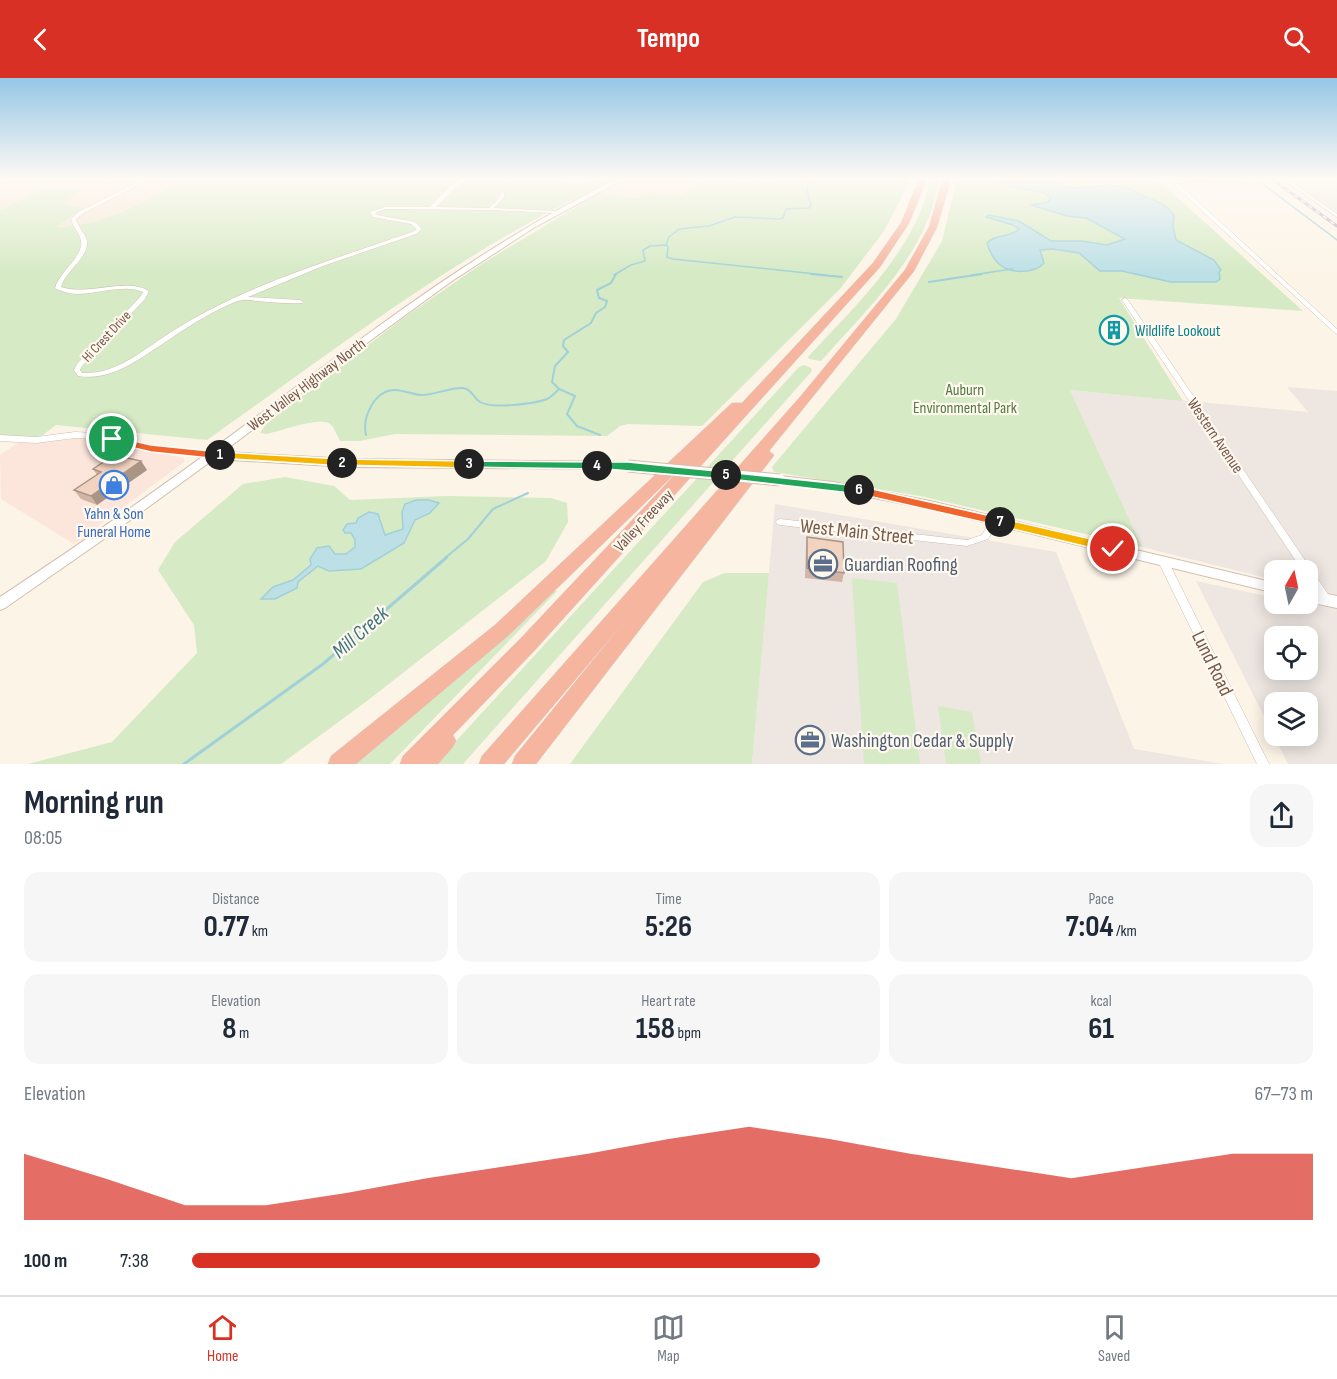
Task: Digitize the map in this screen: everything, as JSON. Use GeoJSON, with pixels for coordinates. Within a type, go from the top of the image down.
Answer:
{"type":"FeatureCollection","features":[{"type":"Feature","properties":{"kind":"highway","name":"Valley Freeway"},"geometry":{"type":"LineString","coordinates":[[411,764],[528,644],[877,265],[905,223],[910,211]]}},
{"type":"Feature","properties":{"kind":"highway"},"geometry":{"type":"LineString","coordinates":[[490,764],[798,408],[909,271],[933,227],[938,211]]}},
{"type":"Feature","properties":{"kind":"highway"},"geometry":{"type":"LineString","coordinates":[[339,764],[502,630],[743,400],[793,358]]}},
{"type":"Feature","properties":{"kind":"highway"},"geometry":{"type":"LineString","coordinates":[[523,764],[674,570],[755,471],[788,427],[798,408]]}},
{"type":"Feature","properties":{"kind":"highway"},"geometry":{"type":"LineString","coordinates":[[424,764],[528,644]]}},
{"type":"Feature","properties":{"kind":"main road","name":"West Valley Highway North"},"geometry":{"type":"LineString","coordinates":[[0,604],[86,548],[411,305],[556,212]]}},
{"type":"Feature","properties":{"kind":"main road"},"geometry":{"type":"LineString","coordinates":[[209,455],[349,463],[628,466],[780,480],[874,493],[1264,585]]}},
{"type":"Feature","properties":{"kind":"street","name":"Hi Crest Drive"},"geometry":{"type":"LineString","coordinates":[[84,211],[73,219],[84,240],[83,248],[59,280],[58,288],[71,292],[85,292],[138,287],[146,291],[79,365],[77,372],[82,375],[94,375],[120,366],[198,318],[238,298],[420,229],[413,223],[381,217],[372,212],[375,211]]}},
{"type":"Feature","properties":{"kind":"street"},"geometry":{"type":"LineString","coordinates":[[540,211],[556,212]]}},
{"type":"Feature","properties":{"kind":"street"},"geometry":{"type":"LineString","coordinates":[[1206,211],[1337,332]]}},
{"type":"Feature","properties":{"kind":"street"},"geometry":{"type":"LineString","coordinates":[[238,298],[300,302]]}},
{"type":"Feature","properties":{"kind":"street","name":"Western Avenue"},"geometry":{"type":"LineString","coordinates":[[1125,300],[1300,560]]}},
{"type":"Feature","properties":{"kind":"street"},"geometry":{"type":"LineString","coordinates":[[0,438],[36,440],[94,435],[151,448],[209,455]]}},
{"type":"Feature","properties":{"kind":"street","name":"West Main Street"},"geometry":{"type":"LineString","coordinates":[[780,522],[967,543],[985,537],[994,520]]}},
{"type":"Feature","properties":{"kind":"street","name":"Lund Road"},"geometry":{"type":"LineString","coordinates":[[1163,561],[1263,764]]}},
{"type":"Feature","properties":{"kind":"street","name":"Western Avenue"},"geometry":{"type":"LineString","coordinates":[[1318,584],[1332,601]]}},
{"type":"Feature","properties":{"kind":"shaded area"},"geometry":{"type":"Polygon","coordinates":[[[78,211],[122,211],[88,225],[54,227],[78,211]]]}},
{"type":"Feature","properties":{"kind":"shaded area"},"geometry":{"type":"Polygon","coordinates":[[[1287,387],[1337,391],[1337,595],[1318,590],[1318,560],[1264,560],[1264,577],[1142,547],[1070,390],[1308,412],[1287,387]]]}},
{"type":"Feature","properties":{"kind":"shaded area"},"geometry":{"type":"Polygon","coordinates":[[[82,438],[184,458],[184,462],[74,544],[1,499],[0,455],[18,443],[82,438]]]}},
{"type":"Feature","properties":{"kind":"shaded area"},"geometry":{"type":"Polygon","coordinates":[[[775,504],[1056,552],[1134,749],[1223,764],[752,764],[775,504]]]}},
{"type":"Feature","properties":{"kind":"shaded area"},"geometry":{"type":"Polygon","coordinates":[[[1196,581],[1264,596],[1264,614],[1318,614],[1318,606],[1337,609],[1337,764],[1288,764],[1279,746],[1318,746],[1318,692],[1264,692],[1264,716],[1196,581]]]}},
{"type":"Feature","properties":{"kind":"green space"},"geometry":{"type":"Polygon","coordinates":[[[0,211],[79,211],[55,227],[90,223],[123,211],[550,211],[456,266],[406,299],[207,440],[56,425],[36,440],[0,438],[0,211]]]}},
{"type":"Feature","properties":{"kind":"green space"},"geometry":{"type":"Polygon","coordinates":[[[570,211],[894,211],[884,231],[840,289],[702,426],[628,424],[620,426],[607,436],[395,434],[360,441],[340,441],[330,424],[318,422],[267,434],[260,433],[267,423],[402,319],[483,263],[570,211]]]}},
{"type":"Feature","properties":{"kind":"green space"},"geometry":{"type":"Polygon","coordinates":[[[920,211],[931,211],[910,255],[876,300],[821,361],[809,359],[808,357],[882,276],[912,230],[920,211]]]}},
{"type":"Feature","properties":{"kind":"green space","name":"Auburn Environmental Park"},"geometry":{"type":"Polygon","coordinates":[[[949,211],[1192,211],[1303,311],[1119,298],[1183,401],[1070,390],[1142,547],[920,496],[774,472],[772,467],[896,319],[942,241],[949,211]]]}},
{"type":"Feature","properties":{"kind":"green space"},"geometry":{"type":"Polygon","coordinates":[[[804,365],[812,371],[463,764],[435,764],[799,367],[804,365]]]}},
{"type":"Feature","properties":{"kind":"green space"},"geometry":{"type":"Polygon","coordinates":[[[285,477],[334,486],[350,500],[447,496],[551,498],[567,503],[568,522],[546,561],[367,701],[281,764],[28,764],[112,742],[197,653],[194,625],[158,570],[175,542],[243,484],[285,477]]]}},
{"type":"Feature","properties":{"kind":"green space"},"geometry":{"type":"Polygon","coordinates":[[[725,573],[769,573],[752,764],[570,764],[703,582],[725,573]]]}},
{"type":"Feature","properties":{"kind":"green space"},"geometry":{"type":"Polygon","coordinates":[[[852,578],[897,583],[920,764],[864,764],[852,578]]]}},
{"type":"Feature","properties":{"kind":"green space"},"geometry":{"type":"Polygon","coordinates":[[[554,590],[557,591],[390,764],[351,764],[406,719],[554,590]]]}},
{"type":"Feature","properties":{"kind":"green space"},"geometry":{"type":"Polygon","coordinates":[[[938,706],[972,712],[981,764],[946,764],[938,706]]]}},
{"type":"Feature","properties":{"kind":"water"},"geometry":{"type":"Polygon","coordinates":[[[1051,211],[1171,211],[1174,216],[1173,226],[1176,240],[1214,260],[1221,270],[1220,279],[1216,282],[1171,282],[1122,271],[1100,271],[1079,253],[1053,249],[1040,250],[1044,263],[1040,267],[1028,271],[1015,271],[999,264],[990,252],[987,243],[990,240],[1011,234],[1019,229],[986,217],[989,215],[1019,221],[1051,241],[1082,241],[1107,245],[1125,239],[1086,218],[1051,211]]]}},
{"type":"Feature","properties":{"kind":"water"},"geometry":{"type":"Polygon","coordinates":[[[416,500],[439,503],[430,513],[415,520],[404,543],[361,569],[329,571],[318,566],[298,582],[297,588],[275,599],[261,599],[273,587],[293,580],[311,565],[310,559],[317,548],[329,546],[335,554],[346,554],[355,547],[355,540],[351,533],[345,533],[343,530],[347,524],[356,523],[358,518],[369,512],[378,514],[385,535],[403,529],[402,512],[405,504],[416,500]]]}},
{"type":"Feature","properties":{"kind":"building"},"geometry":{"type":"Polygon","coordinates":[[[114,455],[141,461],[91,496],[74,490],[101,472],[93,469],[114,455]]]}},
{"type":"Feature","properties":{"kind":"building","name":"Guardian Roofing"},"geometry":{"type":"Polygon","coordinates":[[[807,537],[843,542],[844,573],[807,568],[807,537]]]}},
{"type":"Feature","properties":{"kind":"waterway","name":"Mill Creek"},"geometry":{"type":"LineString","coordinates":[[666,245],[669,237],[679,229],[709,226],[735,217],[779,219],[783,218],[785,211]]}},
{"type":"Feature","properties":{"kind":"waterway"},"geometry":{"type":"LineString","coordinates":[[1299,211],[1337,240]]}},
{"type":"Feature","properties":{"kind":"waterway","name":"Mill Creek"},"geometry":{"type":"LineString","coordinates":[[614,275],[631,265],[645,261],[643,250],[650,246],[666,245]]}},
{"type":"Feature","properties":{"kind":"waterway"},"geometry":{"type":"LineString","coordinates":[[666,245],[668,247],[667,257],[673,259],[825,275]]}},
{"type":"Feature","properties":{"kind":"waterway"},"geometry":{"type":"LineString","coordinates":[[972,275],[1012,269]]}},
{"type":"Feature","properties":{"kind":"waterway","name":"Mill Creek"},"geometry":{"type":"LineString","coordinates":[[559,389],[552,382],[555,366],[568,352],[563,346],[564,340],[591,323],[596,313],[605,307],[607,301],[599,298],[597,290],[611,283],[616,274]]}},
{"type":"Feature","properties":{"kind":"waterway"},"geometry":{"type":"LineString","coordinates":[[811,274],[842,277]]}},
{"type":"Feature","properties":{"kind":"waterway"},"geometry":{"type":"LineString","coordinates":[[929,282],[982,274]]}},
{"type":"Feature","properties":{"kind":"waterway"},"geometry":{"type":"LineString","coordinates":[[366,435],[366,421],[371,406],[388,391],[398,390],[422,395],[463,388],[480,402],[504,405],[543,400],[559,389]]}},
{"type":"Feature","properties":{"kind":"waterway","name":"Mill Creek"},"geometry":{"type":"LineString","coordinates":[[559,389],[575,396],[567,414],[577,426],[600,435]]}},
{"type":"Feature","properties":{"kind":"waterway","name":"Mill Creek"},"geometry":{"type":"LineString","coordinates":[[445,558],[468,539],[493,509],[528,493]]}},
{"type":"Feature","properties":{"kind":"waterway","name":"Mill Creek"},"geometry":{"type":"LineString","coordinates":[[184,764],[323,664],[447,557]]}},
{"type":"Feature","properties":{"kind":"railway"},"geometry":{"type":"LineString","coordinates":[[1316,211],[1337,226]]}},
{"type":"Feature","properties":{"kind":"place","name":"Wildlife Lookout"},"geometry":{"type":"Point","coordinates":[1114,330]}},
{"type":"Feature","properties":{"kind":"place","name":"Yahn & Son Funeral Home"},"geometry":{"type":"Point","coordinates":[114,485]}},
{"type":"Feature","properties":{"kind":"place","name":"Guardian Roofing"},"geometry":{"type":"Point","coordinates":[823,564]}},
{"type":"Feature","properties":{"kind":"place","name":"Washington Cedar & Supply"},"geometry":{"type":"Point","coordinates":[810,740]}},
{"type":"Feature","properties":{"kind":"route"},"geometry":{"type":"LineString","coordinates":[[112,439],[151,448],[209,455],[295,461],[628,466],[780,480],[874,493],[1113,549]]}}]}
